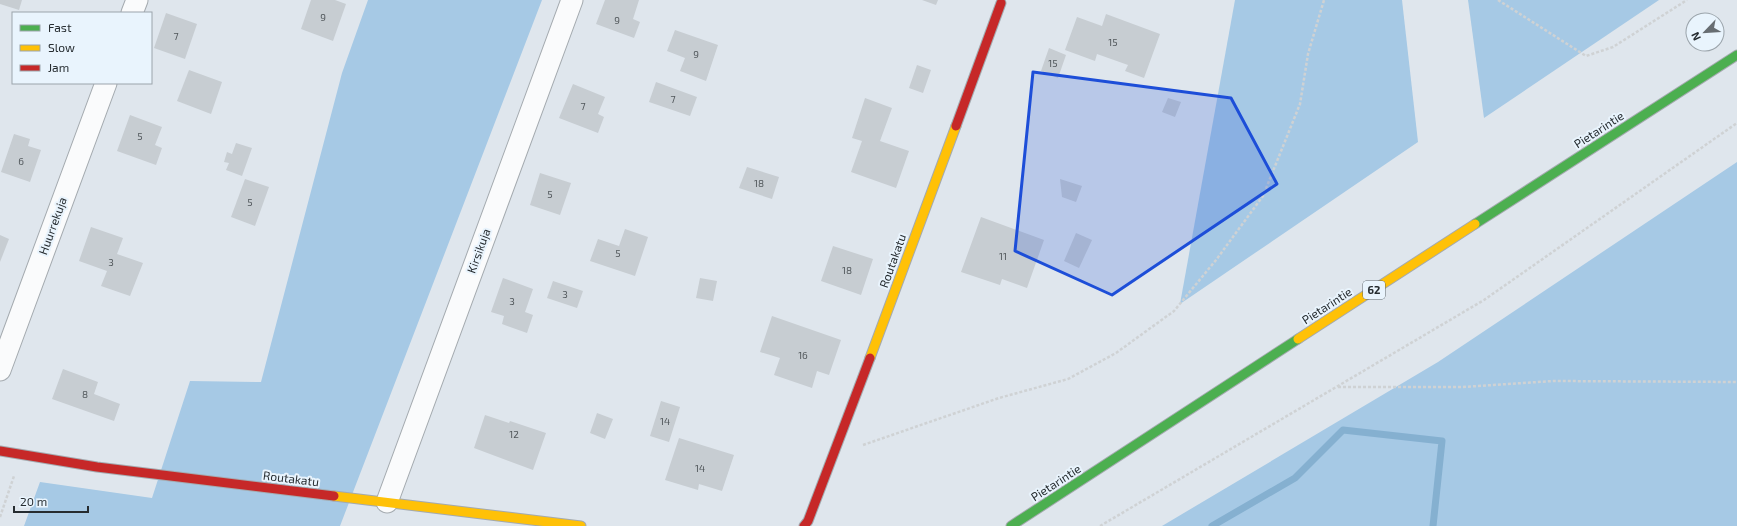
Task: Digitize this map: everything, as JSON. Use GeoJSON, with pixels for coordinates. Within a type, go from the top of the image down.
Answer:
{"type":"FeatureCollection","features":[{"type":"Feature","properties":{"kind":"street"},"geometry":{"type":"LineString","coordinates":[[132,12],[137,0]]}},
{"type":"Feature","properties":{"kind":"street","name":"Kirsikuja"},"geometry":{"type":"LineString","coordinates":[[387,502],[572,0]]}},
{"type":"Feature","properties":{"kind":"street","name":"Routakatu"},"geometry":{"type":"LineString","coordinates":[[804,526],[808,521],[834,455],[1001,3]]}},
{"type":"Feature","properties":{"kind":"street","name":"Pietarintie"},"geometry":{"type":"LineString","coordinates":[[1011,526],[1737,55]]}},
{"type":"Feature","properties":{"kind":"street","name":"Huurrekuja"},"geometry":{"type":"LineString","coordinates":[[0,370],[106,84]]}},
{"type":"Feature","properties":{"kind":"street","name":"Routakatu"},"geometry":{"type":"LineString","coordinates":[[0,451],[97,467],[580,526]]}},
{"type":"Feature","properties":{"kind":"path"},"geometry":{"type":"LineString","coordinates":[[834,455],[999,398],[1068,379],[1116,353],[1174,311],[1216,260],[1262,196],[1300,104],[1308,54],[1324,0]]}},
{"type":"Feature","properties":{"kind":"path"},"geometry":{"type":"LineString","coordinates":[[1498,0],[1586,56],[1613,47],[1687,0]]}},
{"type":"Feature","properties":{"kind":"path"},"geometry":{"type":"LineString","coordinates":[[1100,526],[1484,300],[1737,123]]}},
{"type":"Feature","properties":{"kind":"path"},"geometry":{"type":"LineString","coordinates":[[1336,387],[1463,387],[1553,381],[1737,382]]}},
{"type":"Feature","properties":{"kind":"path"},"geometry":{"type":"LineString","coordinates":[[0,517],[20,455]]}},
{"type":"Feature","properties":{"kind":"highlighted area"},"geometry":{"type":"Polygon","coordinates":[[[1033,72],[1231,98],[1277,184],[1112,295],[1015,251],[1033,72]]]}},
{"type":"Feature","properties":{"kind":"shaded area"},"geometry":{"type":"Polygon","coordinates":[[[368,0],[542,0],[340,526],[24,526],[40,482],[152,498],[190,381],[261,382],[342,73],[368,0]]]}},
{"type":"Feature","properties":{"kind":"shaded area"},"geometry":{"type":"Polygon","coordinates":[[[1235,0],[1402,0],[1418,142],[1180,304],[1235,0]]]}},
{"type":"Feature","properties":{"kind":"shaded area"},"geometry":{"type":"Polygon","coordinates":[[[1468,0],[1659,0],[1484,118],[1468,0]]]}},
{"type":"Feature","properties":{"kind":"shaded area"},"geometry":{"type":"Polygon","coordinates":[[[1737,162],[1737,526],[1162,526],[1438,362],[1737,162]]]}},
{"type":"Feature","properties":{"kind":"building"},"geometry":{"type":"Polygon","coordinates":[[[0,0],[22,0],[19,10],[0,4],[0,0]]]}},
{"type":"Feature","properties":{"kind":"building"},"geometry":{"type":"Polygon","coordinates":[[[311,0],[335,0],[346,4],[333,41],[301,29],[311,0]]]}},
{"type":"Feature","properties":{"kind":"building"},"geometry":{"type":"Polygon","coordinates":[[[605,0],[639,0],[633,19],[640,22],[634,38],[596,24],[605,0]]]}},
{"type":"Feature","properties":{"kind":"building"},"geometry":{"type":"Polygon","coordinates":[[[922,0],[938,0],[936,5],[922,0]]]}},
{"type":"Feature","properties":{"kind":"building"},"geometry":{"type":"Polygon","coordinates":[[[166,13],[197,24],[185,59],[154,48],[166,13]]]}},
{"type":"Feature","properties":{"kind":"building"},"geometry":{"type":"Polygon","coordinates":[[[1106,14],[1160,34],[1144,78],[1125,71],[1128,65],[1097,54],[1095,61],[1065,50],[1077,17],[1102,26],[1106,14]]]}},
{"type":"Feature","properties":{"kind":"building"},"geometry":{"type":"Polygon","coordinates":[[[675,30],[718,45],[706,81],[680,71],[685,58],[667,51],[675,30]]]}},
{"type":"Feature","properties":{"kind":"building"},"geometry":{"type":"Polygon","coordinates":[[[1049,48],[1066,55],[1058,78],[1041,71],[1049,48]]]}},
{"type":"Feature","properties":{"kind":"building"},"geometry":{"type":"Polygon","coordinates":[[[917,65],[931,70],[923,93],[909,88],[917,65]]]}},
{"type":"Feature","properties":{"kind":"building"},"geometry":{"type":"Polygon","coordinates":[[[189,70],[222,82],[211,114],[177,101],[189,70]]]}},
{"type":"Feature","properties":{"kind":"building"},"geometry":{"type":"Polygon","coordinates":[[[656,82],[697,97],[690,116],[649,102],[656,82]]]}},
{"type":"Feature","properties":{"kind":"building"},"geometry":{"type":"Polygon","coordinates":[[[573,84],[605,97],[598,114],[604,117],[598,133],[559,118],[573,84]]]}},
{"type":"Feature","properties":{"kind":"building"},"geometry":{"type":"Polygon","coordinates":[[[865,98],[892,108],[880,141],[909,151],[896,188],[851,172],[862,141],[852,138],[865,98]]]}},
{"type":"Feature","properties":{"kind":"building"},"geometry":{"type":"Polygon","coordinates":[[[1168,98],[1181,102],[1175,117],[1162,112],[1168,98]]]}},
{"type":"Feature","properties":{"kind":"building"},"geometry":{"type":"Polygon","coordinates":[[[130,115],[162,127],[155,145],[162,148],[156,165],[117,151],[130,115]]]}},
{"type":"Feature","properties":{"kind":"building"},"geometry":{"type":"Polygon","coordinates":[[[14,134],[30,139],[28,146],[41,150],[30,182],[1,172],[14,134]]]}},
{"type":"Feature","properties":{"kind":"building"},"geometry":{"type":"Polygon","coordinates":[[[236,143],[252,148],[242,176],[226,170],[229,163],[224,162],[227,152],[232,154],[236,143]]]}},
{"type":"Feature","properties":{"kind":"building"},"geometry":{"type":"Polygon","coordinates":[[[747,167],[779,177],[772,199],[739,188],[747,167]]]}},
{"type":"Feature","properties":{"kind":"building"},"geometry":{"type":"Polygon","coordinates":[[[540,173],[571,183],[560,215],[530,205],[540,173]]]}},
{"type":"Feature","properties":{"kind":"building"},"geometry":{"type":"Polygon","coordinates":[[[245,179],[269,187],[255,226],[231,217],[245,179]]]}},
{"type":"Feature","properties":{"kind":"building"},"geometry":{"type":"Polygon","coordinates":[[[1060,179],[1082,186],[1076,202],[1062,197],[1060,179]]]}},
{"type":"Feature","properties":{"kind":"building"},"geometry":{"type":"Polygon","coordinates":[[[981,217],[1044,240],[1027,288],[1002,279],[1000,285],[961,272],[981,217]]]}},
{"type":"Feature","properties":{"kind":"building"},"geometry":{"type":"Polygon","coordinates":[[[91,227],[123,238],[117,254],[143,263],[130,296],[101,286],[107,271],[79,261],[91,227]]]}},
{"type":"Feature","properties":{"kind":"building"},"geometry":{"type":"Polygon","coordinates":[[[625,229],[648,237],[635,276],[590,261],[598,239],[619,246],[625,229]]]}},
{"type":"Feature","properties":{"kind":"building"},"geometry":{"type":"Polygon","coordinates":[[[1076,233],[1092,240],[1079,268],[1064,261],[1076,233]]]}},
{"type":"Feature","properties":{"kind":"building"},"geometry":{"type":"Polygon","coordinates":[[[0,235],[9,239],[0,262],[0,235]]]}},
{"type":"Feature","properties":{"kind":"building"},"geometry":{"type":"Polygon","coordinates":[[[833,246],[873,259],[861,295],[821,281],[833,246]]]}},
{"type":"Feature","properties":{"kind":"building"},"geometry":{"type":"Polygon","coordinates":[[[503,278],[533,289],[525,312],[533,315],[527,333],[502,324],[504,316],[491,312],[503,278]]]}},
{"type":"Feature","properties":{"kind":"building"},"geometry":{"type":"Polygon","coordinates":[[[700,278],[717,281],[713,301],[696,298],[700,278]]]}},
{"type":"Feature","properties":{"kind":"building"},"geometry":{"type":"Polygon","coordinates":[[[553,281],[583,291],[577,308],[547,298],[553,281]]]}},
{"type":"Feature","properties":{"kind":"building"},"geometry":{"type":"Polygon","coordinates":[[[772,316],[841,340],[829,375],[817,371],[812,388],[774,375],[780,358],[760,352],[772,316]]]}},
{"type":"Feature","properties":{"kind":"building"},"geometry":{"type":"Polygon","coordinates":[[[63,369],[98,382],[94,394],[120,404],[114,421],[52,399],[63,369]]]}},
{"type":"Feature","properties":{"kind":"building"},"geometry":{"type":"Polygon","coordinates":[[[661,401],[680,407],[669,442],[650,436],[661,401]]]}},
{"type":"Feature","properties":{"kind":"building"},"geometry":{"type":"Polygon","coordinates":[[[597,413],[613,419],[605,439],[590,433],[597,413]]]}},
{"type":"Feature","properties":{"kind":"building"},"geometry":{"type":"Polygon","coordinates":[[[485,415],[509,423],[510,421],[546,433],[533,470],[474,448],[485,415]]]}},
{"type":"Feature","properties":{"kind":"building"},"geometry":{"type":"Polygon","coordinates":[[[679,438],[734,455],[722,491],[699,484],[698,490],[665,480],[679,438]]]}},
{"type":"Feature","properties":{"kind":"waterway"},"geometry":{"type":"LineString","coordinates":[[1212,526],[1295,478],[1343,430],[1442,441],[1433,526]]}},
{"type":"Feature","properties":{"kind":"traffic: fast"},"geometry":{"type":"LineString","coordinates":[[1475,224],[1737,55]]}},
{"type":"Feature","properties":{"kind":"traffic: fast"},"geometry":{"type":"LineString","coordinates":[[1011,526],[1298,339]]}},
{"type":"Feature","properties":{"kind":"traffic: slow"},"geometry":{"type":"LineString","coordinates":[[870,358],[956,126]]}},
{"type":"Feature","properties":{"kind":"traffic: slow"},"geometry":{"type":"LineString","coordinates":[[1298,339],[1475,224]]}},
{"type":"Feature","properties":{"kind":"traffic: slow"},"geometry":{"type":"LineString","coordinates":[[334,496],[581,526]]}},
{"type":"Feature","properties":{"kind":"traffic: jam"},"geometry":{"type":"LineString","coordinates":[[956,126],[1001,3]]}},
{"type":"Feature","properties":{"kind":"traffic: jam"},"geometry":{"type":"LineString","coordinates":[[804,526],[808,521],[870,358]]}},
{"type":"Feature","properties":{"kind":"traffic: jam"},"geometry":{"type":"LineString","coordinates":[[0,451],[97,467],[334,496]]}}]}
